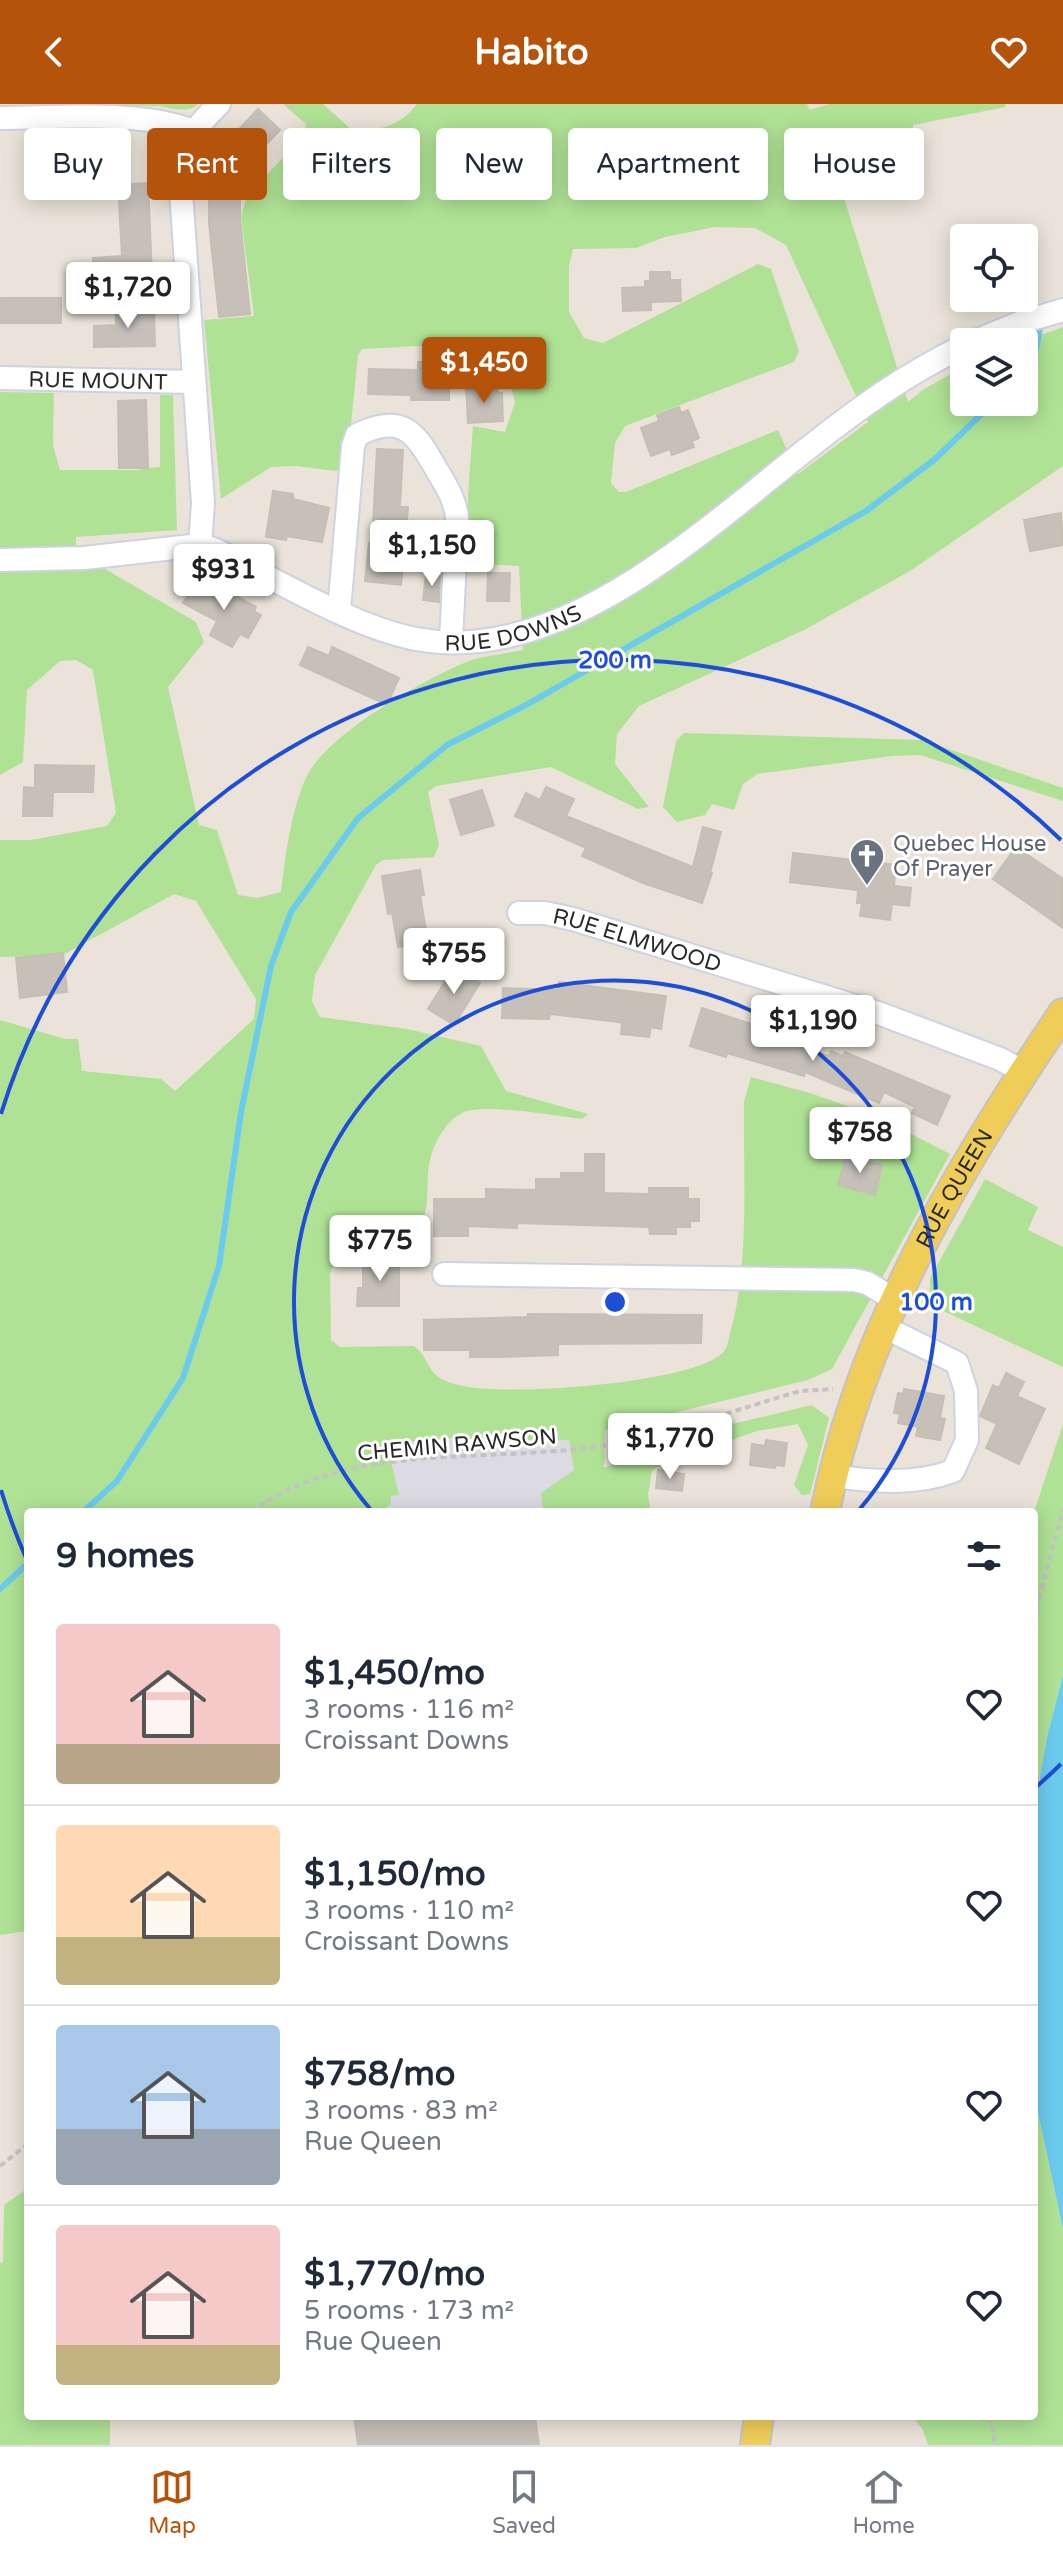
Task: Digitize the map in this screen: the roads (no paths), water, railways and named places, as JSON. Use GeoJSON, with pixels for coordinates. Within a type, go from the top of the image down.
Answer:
{"type":"FeatureCollection","features":[{"type":"Feature","properties":{"kind":"main road","name":"RUE QUEEN"},"geometry":{"type":"LineString","coordinates":[[826,1508],[859,1393],[895,1300],[936,1218],[1063,1013]]}},
{"type":"Feature","properties":{"kind":"main road"},"geometry":{"type":"LineString","coordinates":[[755,2445],[758,2420]]}},
{"type":"Feature","properties":{"kind":"street"},"geometry":{"type":"LineString","coordinates":[[196,128],[219,104]]}},
{"type":"Feature","properties":{"kind":"street"},"geometry":{"type":"LineString","coordinates":[[0,118],[139,118],[186,128]]}},
{"type":"Feature","properties":{"kind":"street"},"geometry":{"type":"LineString","coordinates":[[182,200],[203,503],[200,545]]}},
{"type":"Feature","properties":{"kind":"street"},"geometry":{"type":"LineString","coordinates":[[1007,328],[1063,310]]}},
{"type":"Feature","properties":{"kind":"street","name":"RUE DOWNS"},"geometry":{"type":"LineString","coordinates":[[0,560],[69,559],[200,545],[339,611],[411,638],[451,642],[515,636],[594,603],[644,573],[911,373],[950,353]]}},
{"type":"Feature","properties":{"kind":"street","name":"RUE MOUNT"},"geometry":{"type":"LineString","coordinates":[[0,378],[194,382]]}},
{"type":"Feature","properties":{"kind":"street"},"geometry":{"type":"LineString","coordinates":[[339,611],[353,446],[357,435],[375,426],[394,426],[414,433],[455,500],[457,518],[451,642]]}},
{"type":"Feature","properties":{"kind":"street","name":"RUE ELMWOOD"},"geometry":{"type":"LineString","coordinates":[[519,913],[545,913],[573,919],[881,1014],[1000,1059],[1024,1072]]}},
{"type":"Feature","properties":{"kind":"street"},"geometry":{"type":"LineString","coordinates":[[444,1274],[854,1280],[867,1283],[895,1300]]}},
{"type":"Feature","properties":{"kind":"street"},"geometry":{"type":"LineString","coordinates":[[834,1476],[863,1480],[931,1479],[953,1471],[967,1440],[966,1391],[957,1363],[884,1327]]}},
{"type":"Feature","properties":{"kind":"water"},"geometry":{"type":"Polygon","coordinates":[[[1063,1675],[1063,2229],[1038,2113],[1038,1788],[1063,1675]]]}},
{"type":"Feature","properties":{"kind":"waterway"},"geometry":{"type":"LineString","coordinates":[[1038,339],[1041,322]]}},
{"type":"Feature","properties":{"kind":"waterway"},"geometry":{"type":"LineString","coordinates":[[87,1508],[117,1481],[183,1378],[219,1266],[241,1112],[271,966],[291,912],[358,818],[447,745],[526,705],[866,511],[934,460],[980,416]]}},
{"type":"Feature","properties":{"kind":"waterway"},"geometry":{"type":"LineString","coordinates":[[0,1589],[24,1567]]}},
{"type":"Feature","properties":{"kind":"place","name":"Quebec House Of Prayer"},"geometry":{"type":"Point","coordinates":[867,887]}}]}
